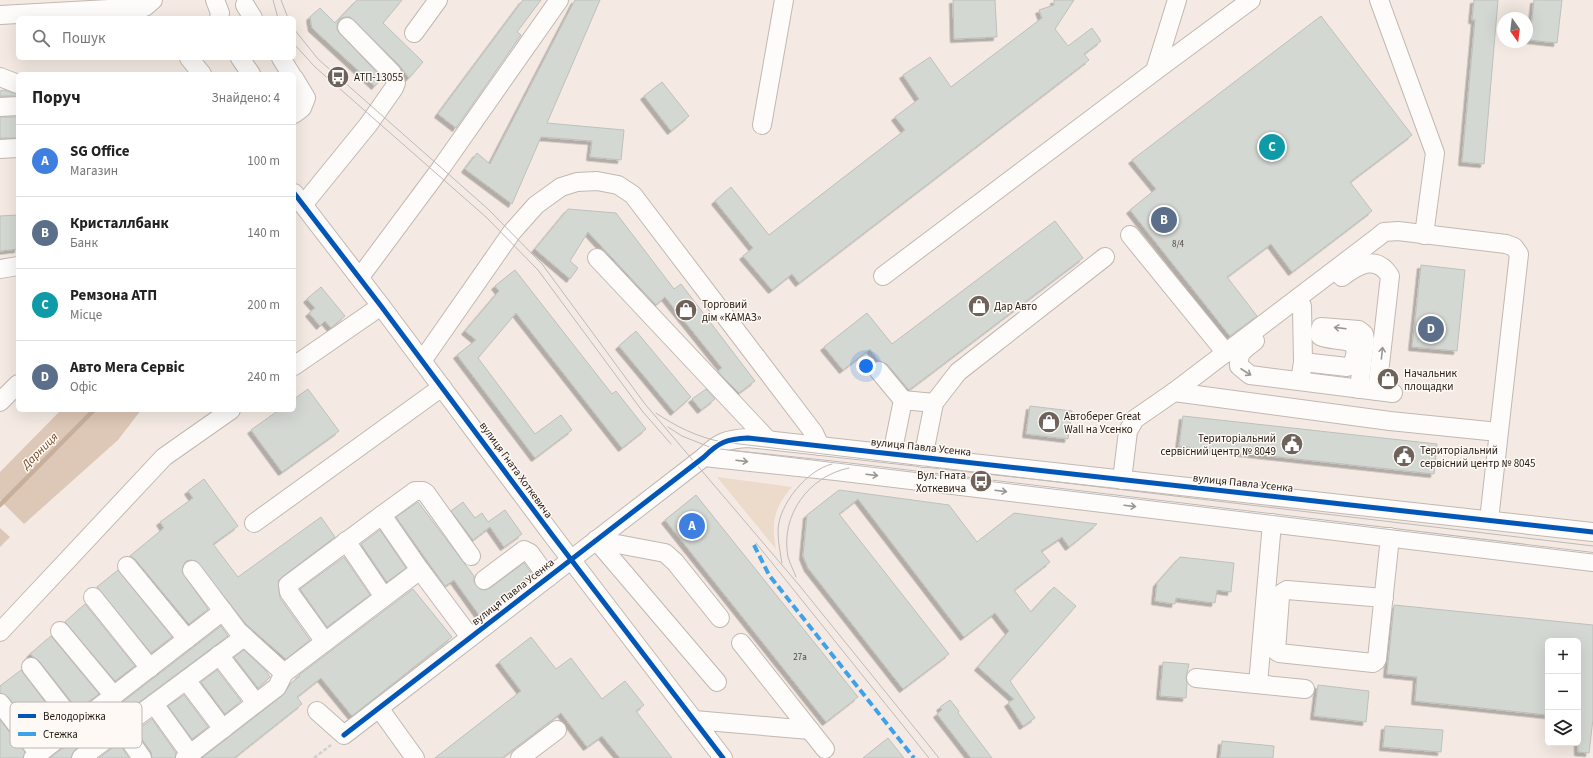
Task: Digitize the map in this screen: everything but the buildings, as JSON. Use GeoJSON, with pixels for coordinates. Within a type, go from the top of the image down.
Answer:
{"type":"FeatureCollection","features":[{"type":"Feature","properties":{"kind":"street"},"geometry":{"type":"LineString","coordinates":[[215,0],[220,13],[219,16]]}},
{"type":"Feature","properties":{"kind":"street"},"geometry":{"type":"LineString","coordinates":[[414,33],[438,0]]}},
{"type":"Feature","properties":{"kind":"street"},"geometry":{"type":"LineString","coordinates":[[360,277],[442,168],[559,0]]}},
{"type":"Feature","properties":{"kind":"street"},"geometry":{"type":"LineString","coordinates":[[762,125],[784,0]]}},
{"type":"Feature","properties":{"kind":"street"},"geometry":{"type":"LineString","coordinates":[[1155,71],[1176,0]]}},
{"type":"Feature","properties":{"kind":"street"},"geometry":{"type":"LineString","coordinates":[[883,276],[1251,0]]}},
{"type":"Feature","properties":{"kind":"street"},"geometry":{"type":"LineString","coordinates":[[1379,0],[1435,153],[1424,235]]}},
{"type":"Feature","properties":{"kind":"street"},"geometry":{"type":"LineString","coordinates":[[0,15],[49,6],[151,8]]}},
{"type":"Feature","properties":{"kind":"street"},"geometry":{"type":"LineString","coordinates":[[299,199],[368,125],[396,83],[392,73],[347,27]]}},
{"type":"Feature","properties":{"kind":"street"},"geometry":{"type":"LineString","coordinates":[[241,60],[250,72]]}},
{"type":"Feature","properties":{"kind":"street"},"geometry":{"type":"LineString","coordinates":[[282,60],[291,72]]}},
{"type":"Feature","properties":{"kind":"street"},"geometry":{"type":"LineString","coordinates":[[0,77],[16,83]]}},
{"type":"Feature","properties":{"kind":"street"},"geometry":{"type":"LineString","coordinates":[[296,81],[306,98],[302,108],[296,112]]}},
{"type":"Feature","properties":{"kind":"street"},"geometry":{"type":"LineString","coordinates":[[0,107],[16,106]]}},
{"type":"Feature","properties":{"kind":"street"},"geometry":{"type":"LineString","coordinates":[[0,149],[16,148]]}},
{"type":"Feature","properties":{"kind":"street"},"geometry":{"type":"LineString","coordinates":[[422,361],[512,232],[536,205],[560,187],[577,182],[597,181],[618,185],[633,195],[814,433],[820,446]]}},
{"type":"Feature","properties":{"kind":"street","name":"вулиця Гната Хоткевича"},"geometry":{"type":"LineString","coordinates":[[299,199],[360,277],[571,560],[723,758]]}},
{"type":"Feature","properties":{"kind":"street"},"geometry":{"type":"LineString","coordinates":[[1122,480],[1128,431],[1135,419],[1226,353],[1384,232],[1391,231],[1506,244],[1514,247],[1519,254],[1489,520]]}},
{"type":"Feature","properties":{"kind":"street"},"geometry":{"type":"LineString","coordinates":[[1130,235],[1226,353]]}},
{"type":"Feature","properties":{"kind":"street"},"geometry":{"type":"LineString","coordinates":[[923,458],[934,403],[958,372],[1105,257]]}},
{"type":"Feature","properties":{"kind":"street"},"geometry":{"type":"LineString","coordinates":[[597,258],[768,440]]}},
{"type":"Feature","properties":{"kind":"street"},"geometry":{"type":"LineString","coordinates":[[1378,264],[1385,268],[1390,276],[1385,392],[1250,375],[1239,366],[1241,352],[1302,306],[1356,266],[1378,264]]}},
{"type":"Feature","properties":{"kind":"street"},"geometry":{"type":"LineString","coordinates":[[0,269],[16,266]]}},
{"type":"Feature","properties":{"kind":"street"},"geometry":{"type":"LineString","coordinates":[[296,365],[381,306]]}},
{"type":"Feature","properties":{"kind":"street"},"geometry":{"type":"LineString","coordinates":[[1300,381],[1303,362],[1302,306]]}},
{"type":"Feature","properties":{"kind":"street"},"geometry":{"type":"LineString","coordinates":[[1303,362],[1347,367],[1352,365],[1355,350],[1354,344],[1349,341],[1320,336],[1319,329],[1324,326],[1359,330],[1364,334],[1365,340],[1359,389]]}},
{"type":"Feature","properties":{"kind":"street"},"geometry":{"type":"LineString","coordinates":[[879,371],[903,400],[934,403]]}},
{"type":"Feature","properties":{"kind":"street"},"geometry":{"type":"LineString","coordinates":[[0,402],[16,386]]}},
{"type":"Feature","properties":{"kind":"street"},"geometry":{"type":"LineString","coordinates":[[254,523],[442,387]]}},
{"type":"Feature","properties":{"kind":"street"},"geometry":{"type":"LineString","coordinates":[[1174,392],[1390,421],[1498,432]]}},
{"type":"Feature","properties":{"kind":"street"},"geometry":{"type":"LineString","coordinates":[[892,454],[903,400]]}},
{"type":"Feature","properties":{"kind":"street"},"geometry":{"type":"LineString","coordinates":[[0,632],[164,457],[228,412]]}},
{"type":"Feature","properties":{"kind":"street","name":"вулиця Павла Усенка"},"geometry":{"type":"LineString","coordinates":[[344,735],[723,442],[748,438],[768,440],[1593,532]]}},
{"type":"Feature","properties":{"kind":"street"},"geometry":{"type":"LineString","coordinates":[[704,457],[836,471],[1593,562]]}},
{"type":"Feature","properties":{"kind":"street"},"geometry":{"type":"LineString","coordinates":[[325,642],[289,592],[288,585],[415,491],[423,491],[471,556]]}},
{"type":"Feature","properties":{"kind":"street"},"geometry":{"type":"LineString","coordinates":[[382,515],[420,570],[470,637]]}},
{"type":"Feature","properties":{"kind":"street"},"geometry":{"type":"LineString","coordinates":[[1258,684],[1272,523]]}},
{"type":"Feature","properties":{"kind":"street"},"geometry":{"type":"LineString","coordinates":[[1384,598],[1287,590],[1282,593],[1280,597],[1276,651],[1279,653],[1375,662],[1384,598],[1390,537]]}},
{"type":"Feature","properties":{"kind":"street"},"geometry":{"type":"LineString","coordinates":[[596,540],[665,553],[720,618]]}},
{"type":"Feature","properties":{"kind":"street"},"geometry":{"type":"LineString","coordinates":[[596,540],[717,682]]}},
{"type":"Feature","properties":{"kind":"street"},"geometry":{"type":"LineString","coordinates":[[346,541],[384,597]]}},
{"type":"Feature","properties":{"kind":"street"},"geometry":{"type":"LineString","coordinates":[[484,580],[524,550],[530,553],[548,578]]}},
{"type":"Feature","properties":{"kind":"street"},"geometry":{"type":"LineString","coordinates":[[127,566],[187,639]]}},
{"type":"Feature","properties":{"kind":"street"},"geometry":{"type":"LineString","coordinates":[[192,570],[244,637],[284,673]]}},
{"type":"Feature","properties":{"kind":"street"},"geometry":{"type":"LineString","coordinates":[[154,704],[188,756],[277,687],[284,673],[420,570]]}},
{"type":"Feature","properties":{"kind":"street"},"geometry":{"type":"LineString","coordinates":[[93,597],[150,668]]}},
{"type":"Feature","properties":{"kind":"street"},"geometry":{"type":"LineString","coordinates":[[106,702],[223,611]]}},
{"type":"Feature","properties":{"kind":"street"},"geometry":{"type":"LineString","coordinates":[[60,631],[114,696]]}},
{"type":"Feature","properties":{"kind":"street"},"geometry":{"type":"LineString","coordinates":[[142,713],[244,637]]}},
{"type":"Feature","properties":{"kind":"street"},"geometry":{"type":"LineString","coordinates":[[741,643],[825,749]]}},
{"type":"Feature","properties":{"kind":"street"},"geometry":{"type":"LineString","coordinates":[[219,655],[256,703]]}},
{"type":"Feature","properties":{"kind":"street"},"geometry":{"type":"LineString","coordinates":[[31,667],[58,702]]}},
{"type":"Feature","properties":{"kind":"street"},"geometry":{"type":"LineString","coordinates":[[1196,678],[1305,689]]}},
{"type":"Feature","properties":{"kind":"street"},"geometry":{"type":"LineString","coordinates":[[186,680],[223,729]]}},
{"type":"Feature","properties":{"kind":"street"},"geometry":{"type":"LineString","coordinates":[[0,703],[10,718]]}},
{"type":"Feature","properties":{"kind":"street"},"geometry":{"type":"LineString","coordinates":[[379,708],[415,758]]}},
{"type":"Feature","properties":{"kind":"street"},"geometry":{"type":"LineString","coordinates":[[317,712],[344,735]]}},
{"type":"Feature","properties":{"kind":"street"},"geometry":{"type":"LineString","coordinates":[[694,720],[810,730]]}},
{"type":"Feature","properties":{"kind":"street"},"geometry":{"type":"LineString","coordinates":[[520,758],[557,730]]}},
{"type":"Feature","properties":{"kind":"street"},"geometry":{"type":"LineString","coordinates":[[36,756],[46,748]]}},
{"type":"Feature","properties":{"kind":"street"},"geometry":{"type":"LineString","coordinates":[[86,756],[96,748]]}},
{"type":"Feature","properties":{"kind":"street"},"geometry":{"type":"LineString","coordinates":[[135,748],[142,758]]}},
{"type":"Feature","properties":{"kind":"path"},"geometry":{"type":"LineString","coordinates":[[314,758],[344,735]]}},
{"type":"Feature","properties":{"kind":"shaded area"},"geometry":{"type":"Polygon","coordinates":[[[59,412],[139,412],[118,440],[24,524],[0,500],[0,472],[59,412]]]}},
{"type":"Feature","properties":{"kind":"shaded area"},"geometry":{"type":"Polygon","coordinates":[[[717,477],[792,487],[781,502],[775,515],[774,530],[776,549],[717,477]]]}},
{"type":"Feature","properties":{"kind":"shaded area"},"geometry":{"type":"Polygon","coordinates":[[[0,528],[10,537],[0,547],[0,528]]]}},
{"type":"Feature","properties":{"kind":"waterway","name":"Дарниця"},"geometry":{"type":"LineString","coordinates":[[0,505],[92,412]]}},
{"type":"Feature","properties":{"kind":"tram line"},"geometry":{"type":"LineString","coordinates":[[273,0],[277,16]]}},
{"type":"Feature","properties":{"kind":"tram line"},"geometry":{"type":"LineString","coordinates":[[281,0],[287,16]]}},
{"type":"Feature","properties":{"kind":"tram line"},"geometry":{"type":"LineString","coordinates":[[296,32],[318,59],[488,209],[542,264],[645,404],[799,585],[939,758]]}},
{"type":"Feature","properties":{"kind":"tram line"},"geometry":{"type":"LineString","coordinates":[[296,46],[315,67],[486,217],[538,270],[643,412],[671,444]]}},
{"type":"Feature","properties":{"kind":"tram line"},"geometry":{"type":"LineString","coordinates":[[656,413],[688,431],[705,438],[723,442],[1593,546]]}},
{"type":"Feature","properties":{"kind":"tram line"},"geometry":{"type":"LineString","coordinates":[[668,427],[682,436],[712,448],[1593,554]]}},
{"type":"Feature","properties":{"kind":"tram line"},"geometry":{"type":"LineString","coordinates":[[782,563],[778,530],[783,510],[789,499],[804,481],[813,473],[832,464]]}},
{"type":"Feature","properties":{"kind":"tram line"},"geometry":{"type":"LineString","coordinates":[[796,577],[788,557],[787,541],[793,512],[800,500],[821,479],[835,472],[849,468]]}},
{"type":"Feature","properties":{"kind":"tram line"},"geometry":{"type":"LineString","coordinates":[[756,543],[929,758]]}},
{"type":"Feature","properties":{"kind":"marked path"},"geometry":{"type":"LineString","coordinates":[[754,545],[769,575],[914,758]]}},
{"type":"Feature","properties":{"kind":"cycle path"},"geometry":{"type":"LineString","coordinates":[[296,196],[723,758]]}},
{"type":"Feature","properties":{"kind":"cycle path"},"geometry":{"type":"LineString","coordinates":[[344,735],[714,448],[724,442],[734,439],[748,438],[1593,532]]}},
{"type":"Feature","properties":{"kind":"place","name":"АТП-13055"},"geometry":{"type":"Point","coordinates":[338,77]}},
{"type":"Feature","properties":{"kind":"place","name":"Ремзона АТП"},"geometry":{"type":"Point","coordinates":[1272,147]}},
{"type":"Feature","properties":{"kind":"place","name":"Кристаллбанк"},"geometry":{"type":"Point","coordinates":[1164,220]}},
{"type":"Feature","properties":{"kind":"place","name":"Дар Авто"},"geometry":{"type":"Point","coordinates":[979,306]}},
{"type":"Feature","properties":{"kind":"place","name":"Торговий дім «КАМАЗ»"},"geometry":{"type":"Point","coordinates":[686,310]}},
{"type":"Feature","properties":{"kind":"place","name":"Авто Мега Сервіс"},"geometry":{"type":"Point","coordinates":[1431,329]}},
{"type":"Feature","properties":{"kind":"place","name":"Начальник площадки"},"geometry":{"type":"Point","coordinates":[1388,379]}},
{"type":"Feature","properties":{"kind":"place","name":"Автоберег Great Wall на Усенко"},"geometry":{"type":"Point","coordinates":[1049,422]}},
{"type":"Feature","properties":{"kind":"place","name":"Територіальний сервісний центр № 8049"},"geometry":{"type":"Point","coordinates":[1292,444]}},
{"type":"Feature","properties":{"kind":"place","name":"Територіальний сервісний центр № 8045"},"geometry":{"type":"Point","coordinates":[1404,456]}},
{"type":"Feature","properties":{"kind":"place","name":"Вул. Гната Хоткевича"},"geometry":{"type":"Point","coordinates":[981,481]}},
{"type":"Feature","properties":{"kind":"place","name":"SG Office"},"geometry":{"type":"Point","coordinates":[692,526]}}]}
